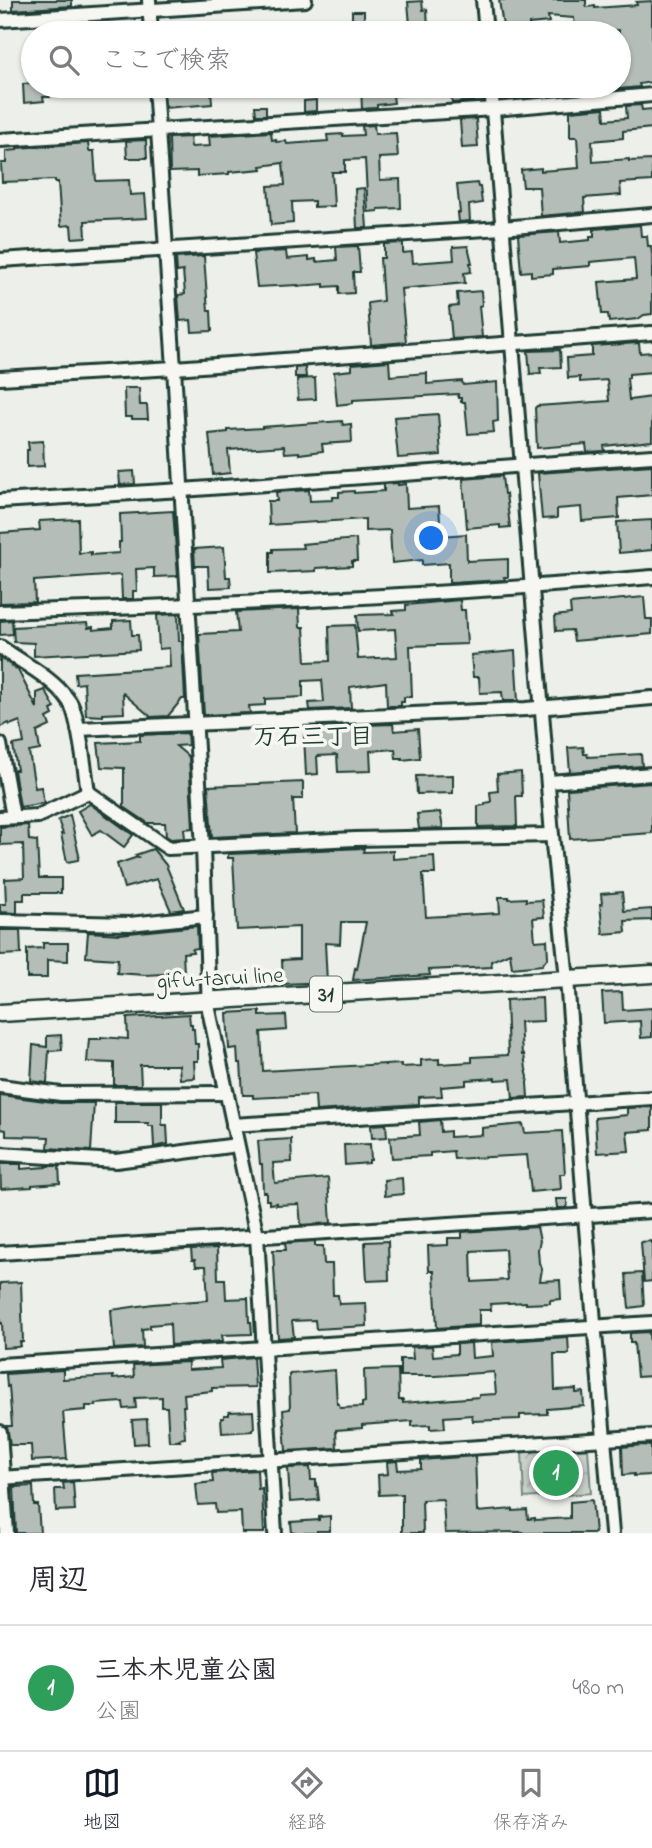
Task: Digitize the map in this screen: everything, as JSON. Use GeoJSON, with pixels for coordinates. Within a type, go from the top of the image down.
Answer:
{"type":"FeatureCollection","features":[{"type":"Feature","properties":{"kind":"main road","name":"gifu-tarui line"},"geometry":{"type":"LineString","coordinates":[[0,1013],[652,974]]}},
{"type":"Feature","properties":{"kind":"street"},"geometry":{"type":"LineString","coordinates":[[0,20],[149,5],[305,0]]}},
{"type":"Feature","properties":{"kind":"street"},"geometry":{"type":"LineString","coordinates":[[483,0],[485,21]]}},
{"type":"Feature","properties":{"kind":"street"},"geometry":{"type":"LineString","coordinates":[[631,97],[652,95]]}},
{"type":"Feature","properties":{"kind":"street"},"geometry":{"type":"LineString","coordinates":[[156,98],[196,723],[208,1001],[257,1236],[275,1533]]}},
{"type":"Feature","properties":{"kind":"street"},"geometry":{"type":"LineString","coordinates":[[493,98],[612,1533]]}},
{"type":"Feature","properties":{"kind":"street"},"geometry":{"type":"LineString","coordinates":[[0,140],[494,109],[618,98]]}},
{"type":"Feature","properties":{"kind":"street"},"geometry":{"type":"LineString","coordinates":[[0,260],[502,228],[652,215]]}},
{"type":"Feature","properties":{"kind":"street"},"geometry":{"type":"LineString","coordinates":[[0,378],[512,345],[652,333]]}},
{"type":"Feature","properties":{"kind":"street"},"geometry":{"type":"LineString","coordinates":[[0,501],[652,456]]}},
{"type":"Feature","properties":{"kind":"street"},"geometry":{"type":"LineString","coordinates":[[0,612],[189,606],[533,588],[652,577]]}},
{"type":"Feature","properties":{"kind":"street"},"geometry":{"type":"LineString","coordinates":[[0,647],[53,684],[71,703],[88,792],[168,848],[355,839],[552,835]]}},
{"type":"Feature","properties":{"kind":"street"},"geometry":{"type":"LineString","coordinates":[[78,729],[543,707],[652,698]]}},
{"type":"Feature","properties":{"kind":"street"},"geometry":{"type":"LineString","coordinates":[[0,744],[7,817],[38,816],[88,792]]}},
{"type":"Feature","properties":{"kind":"street"},"geometry":{"type":"LineString","coordinates":[[550,782],[652,774]]}},
{"type":"Feature","properties":{"kind":"street"},"geometry":{"type":"LineString","coordinates":[[0,921],[130,924],[206,916]]}},
{"type":"Feature","properties":{"kind":"street"},"geometry":{"type":"LineString","coordinates":[[0,1086],[61,1094],[227,1093]]}},
{"type":"Feature","properties":{"kind":"street"},"geometry":{"type":"LineString","coordinates":[[233,1125],[652,1098]]}},
{"type":"Feature","properties":{"kind":"street"},"geometry":{"type":"LineString","coordinates":[[0,1154],[116,1161],[237,1145]]}},
{"type":"Feature","properties":{"kind":"street"},"geometry":{"type":"LineString","coordinates":[[0,1253],[652,1211]]}},
{"type":"Feature","properties":{"kind":"street"},"geometry":{"type":"LineString","coordinates":[[0,1365],[652,1324]]}},
{"type":"Feature","properties":{"kind":"street"},"geometry":{"type":"LineString","coordinates":[[0,1432],[1,1478],[7,1533]]}},
{"type":"Feature","properties":{"kind":"street"},"geometry":{"type":"LineString","coordinates":[[1,1478],[652,1436]]}},
{"type":"Feature","properties":{"kind":"green space"},"geometry":{"type":"Polygon","coordinates":[[[588,1448],[591,1493],[524,1498],[522,1452],[588,1448]]]}},
{"type":"Feature","properties":{"kind":"building"},"geometry":{"type":"Polygon","coordinates":[[[13,0],[72,0],[72,6],[13,10],[13,0]]]}},
{"type":"Feature","properties":{"kind":"building"},"geometry":{"type":"Polygon","coordinates":[[[499,0],[586,0],[586,7],[595,8],[637,5],[636,2],[652,1],[652,82],[631,88],[631,21],[574,21],[574,18],[548,16],[549,21],[502,21],[499,0]]]}},
{"type":"Feature","properties":{"kind":"building"},"geometry":{"type":"Polygon","coordinates":[[[422,1],[423,10],[427,9],[428,21],[410,21],[408,2],[422,1]]]}},
{"type":"Feature","properties":{"kind":"building"},"geometry":{"type":"Polygon","coordinates":[[[352,11],[364,11],[364,21],[352,21],[352,11]]]}},
{"type":"Feature","properties":{"kind":"building"},"geometry":{"type":"Polygon","coordinates":[[[24,98],[43,98],[44,101],[24,103],[24,98]]]}},
{"type":"Feature","properties":{"kind":"building"},"geometry":{"type":"Polygon","coordinates":[[[164,98],[212,98],[212,104],[165,108],[164,98]]]}},
{"type":"Feature","properties":{"kind":"building"},"geometry":{"type":"Polygon","coordinates":[[[362,98],[393,98],[394,103],[362,109],[362,98]]]}},
{"type":"Feature","properties":{"kind":"building"},"geometry":{"type":"Polygon","coordinates":[[[452,98],[474,98],[474,101],[452,103],[452,98]]]}},
{"type":"Feature","properties":{"kind":"building"},"geometry":{"type":"Polygon","coordinates":[[[316,100],[316,111],[304,112],[304,101],[316,100]]]}},
{"type":"Feature","properties":{"kind":"building"},"geometry":{"type":"Polygon","coordinates":[[[641,105],[642,110],[652,109],[652,128],[623,131],[623,138],[592,141],[593,162],[652,160],[652,181],[620,183],[621,195],[584,198],[585,212],[541,216],[539,187],[523,187],[521,170],[579,168],[577,137],[570,137],[570,111],[604,108],[605,120],[627,118],[626,106],[641,105]]]}},
{"type":"Feature","properties":{"kind":"building"},"geometry":{"type":"Polygon","coordinates":[[[255,106],[266,106],[266,115],[256,115],[255,106]]]}},
{"type":"Feature","properties":{"kind":"building"},"geometry":{"type":"Polygon","coordinates":[[[476,119],[478,147],[462,148],[460,120],[476,119]]]}},
{"type":"Feature","properties":{"kind":"building"},"geometry":{"type":"Polygon","coordinates":[[[374,125],[375,134],[396,133],[398,157],[379,158],[380,180],[400,179],[401,208],[368,212],[365,159],[345,160],[345,172],[332,172],[334,206],[314,207],[314,201],[292,202],[293,223],[271,225],[268,186],[285,185],[283,163],[229,174],[197,176],[197,171],[170,172],[169,138],[190,137],[191,147],[210,146],[209,136],[271,132],[272,140],[286,141],[287,144],[328,141],[327,135],[363,135],[362,126],[374,125]]]}},
{"type":"Feature","properties":{"kind":"building"},"geometry":{"type":"Polygon","coordinates":[[[146,140],[147,158],[127,158],[126,141],[146,140]]]}},
{"type":"Feature","properties":{"kind":"building"},"geometry":{"type":"Polygon","coordinates":[[[88,143],[89,151],[94,151],[96,181],[129,180],[130,195],[145,194],[147,218],[85,221],[86,237],[72,238],[71,225],[61,226],[58,182],[2,182],[1,163],[6,163],[6,151],[17,148],[88,143]]]}},
{"type":"Feature","properties":{"kind":"building"},"geometry":{"type":"Polygon","coordinates":[[[477,183],[482,203],[469,205],[470,221],[459,222],[457,185],[477,183]]]}},
{"type":"Feature","properties":{"kind":"building"},"geometry":{"type":"Polygon","coordinates":[[[364,188],[367,228],[357,228],[355,189],[364,188]]]}},
{"type":"Feature","properties":{"kind":"building"},"geometry":{"type":"Polygon","coordinates":[[[640,225],[641,236],[647,236],[648,246],[651,246],[652,314],[638,319],[609,322],[608,314],[602,314],[599,282],[636,279],[634,258],[553,269],[553,274],[531,276],[531,271],[521,272],[518,235],[559,232],[560,243],[590,240],[590,237],[594,237],[594,229],[640,225]]]}},
{"type":"Feature","properties":{"kind":"building"},"geometry":{"type":"Polygon","coordinates":[[[403,243],[403,253],[412,252],[413,263],[454,260],[453,247],[468,246],[471,272],[464,273],[465,283],[401,289],[406,342],[371,345],[368,303],[383,301],[380,258],[384,258],[384,244],[403,243]]]}},
{"type":"Feature","properties":{"kind":"building"},"geometry":{"type":"Polygon","coordinates":[[[358,246],[360,272],[353,272],[354,293],[339,294],[339,286],[324,287],[324,284],[257,287],[253,253],[286,251],[287,259],[309,257],[309,260],[316,259],[316,262],[337,260],[336,247],[358,246]]]}},
{"type":"Feature","properties":{"kind":"building"},"geometry":{"type":"Polygon","coordinates":[[[204,256],[212,331],[192,332],[191,320],[180,321],[178,295],[185,294],[183,271],[177,272],[176,258],[204,256]]]}},
{"type":"Feature","properties":{"kind":"building"},"geometry":{"type":"Polygon","coordinates":[[[481,291],[482,305],[479,306],[482,337],[452,339],[449,307],[458,306],[457,293],[481,291]]]}},
{"type":"Feature","properties":{"kind":"building"},"geometry":{"type":"Polygon","coordinates":[[[639,343],[640,353],[652,352],[652,372],[629,374],[629,400],[652,397],[652,441],[604,446],[605,451],[587,452],[586,444],[537,448],[537,406],[609,401],[607,380],[580,382],[580,377],[568,378],[567,358],[592,356],[592,346],[639,343]]]}},
{"type":"Feature","properties":{"kind":"building"},"geometry":{"type":"Polygon","coordinates":[[[560,350],[561,367],[540,368],[541,373],[530,374],[528,351],[560,350]]]}},
{"type":"Feature","properties":{"kind":"building"},"geometry":{"type":"Polygon","coordinates":[[[389,361],[390,376],[427,373],[427,384],[497,382],[498,421],[493,422],[494,432],[468,434],[465,402],[461,402],[458,394],[353,400],[353,403],[337,405],[334,372],[352,370],[352,364],[389,361]]]}},
{"type":"Feature","properties":{"kind":"building"},"geometry":{"type":"Polygon","coordinates":[[[305,367],[306,377],[295,377],[295,368],[305,367]]]}},
{"type":"Feature","properties":{"kind":"building"},"geometry":{"type":"Polygon","coordinates":[[[315,378],[316,399],[298,400],[297,379],[315,378]]]}},
{"type":"Feature","properties":{"kind":"building"},"geometry":{"type":"Polygon","coordinates":[[[124,388],[139,388],[140,405],[147,405],[148,419],[125,417],[124,388]]]}},
{"type":"Feature","properties":{"kind":"building"},"geometry":{"type":"Polygon","coordinates":[[[438,414],[441,455],[398,458],[394,417],[438,414]]]}},
{"type":"Feature","properties":{"kind":"building"},"geometry":{"type":"Polygon","coordinates":[[[342,421],[343,425],[351,424],[352,442],[322,444],[323,451],[299,454],[285,453],[284,446],[228,450],[230,473],[213,475],[209,434],[228,430],[342,421]]]}},
{"type":"Feature","properties":{"kind":"building"},"geometry":{"type":"Polygon","coordinates":[[[43,441],[44,466],[27,467],[28,442],[43,441]]]}},
{"type":"Feature","properties":{"kind":"building"},"geometry":{"type":"Polygon","coordinates":[[[652,465],[652,495],[618,498],[619,518],[582,521],[581,507],[557,509],[557,518],[542,519],[538,473],[652,465]]]}},
{"type":"Feature","properties":{"kind":"building"},"geometry":{"type":"Polygon","coordinates":[[[134,471],[135,484],[120,485],[119,472],[134,471]]]}},
{"type":"Feature","properties":{"kind":"building"},"geometry":{"type":"Polygon","coordinates":[[[502,476],[510,527],[500,528],[500,525],[467,528],[463,479],[502,476]]]}},
{"type":"Feature","properties":{"kind":"building"},"geometry":{"type":"Polygon","coordinates":[[[384,484],[406,484],[407,508],[439,506],[441,536],[466,534],[467,561],[508,559],[508,577],[504,577],[505,580],[449,583],[449,563],[422,565],[422,560],[392,563],[390,530],[365,531],[365,519],[269,525],[268,501],[277,501],[276,492],[309,490],[310,501],[333,500],[333,497],[339,497],[339,492],[384,491],[384,484]]]}},
{"type":"Feature","properties":{"kind":"building"},"geometry":{"type":"Polygon","coordinates":[[[173,511],[178,576],[154,577],[154,568],[136,569],[137,591],[133,591],[133,599],[122,599],[121,575],[34,581],[35,602],[0,603],[0,533],[40,530],[39,521],[78,519],[79,553],[119,553],[120,514],[173,511]]]}},
{"type":"Feature","properties":{"kind":"building"},"geometry":{"type":"Polygon","coordinates":[[[652,520],[652,550],[619,553],[617,522],[652,520]]]}},
{"type":"Feature","properties":{"kind":"building"},"geometry":{"type":"Polygon","coordinates":[[[356,539],[357,561],[352,561],[352,566],[270,573],[270,552],[273,552],[273,549],[303,548],[302,544],[356,539]]]}},
{"type":"Feature","properties":{"kind":"building"},"geometry":{"type":"Polygon","coordinates":[[[224,547],[226,577],[230,577],[231,587],[209,588],[208,566],[195,566],[194,549],[224,547]]]}},
{"type":"Feature","properties":{"kind":"building"},"geometry":{"type":"Polygon","coordinates":[[[644,597],[646,619],[652,619],[652,634],[574,641],[572,630],[556,631],[555,616],[571,614],[570,604],[644,597]]]}},
{"type":"Feature","properties":{"kind":"building"},"geometry":{"type":"Polygon","coordinates":[[[460,600],[461,610],[465,610],[467,644],[410,646],[412,697],[404,697],[401,706],[387,706],[386,682],[350,687],[351,708],[310,710],[309,703],[324,702],[322,680],[303,681],[303,697],[265,699],[265,705],[249,706],[250,713],[204,715],[199,634],[238,632],[236,612],[299,609],[300,627],[304,627],[306,662],[330,661],[329,626],[355,625],[358,659],[397,657],[395,629],[358,631],[357,615],[394,614],[393,611],[406,610],[406,605],[460,600]]]}},
{"type":"Feature","properties":{"kind":"building"},"geometry":{"type":"Polygon","coordinates":[[[178,614],[185,699],[182,699],[168,716],[151,717],[123,693],[124,713],[86,715],[84,683],[76,684],[75,673],[170,667],[169,648],[159,649],[157,615],[178,614]]]}},
{"type":"Feature","properties":{"kind":"building"},"geometry":{"type":"Polygon","coordinates":[[[12,620],[13,634],[0,635],[0,621],[12,620]]]}},
{"type":"Feature","properties":{"kind":"building"},"geometry":{"type":"Polygon","coordinates":[[[131,620],[132,635],[138,635],[139,650],[34,656],[34,643],[14,642],[13,627],[87,623],[88,628],[93,627],[93,630],[113,628],[113,621],[131,620]]]}},
{"type":"Feature","properties":{"kind":"building"},"geometry":{"type":"Polygon","coordinates":[[[515,651],[518,701],[503,701],[502,692],[480,693],[479,677],[473,677],[471,655],[515,651]]]}},
{"type":"Feature","properties":{"kind":"building"},"geometry":{"type":"Polygon","coordinates":[[[0,658],[18,670],[37,708],[37,693],[45,690],[55,708],[51,710],[53,715],[47,718],[50,726],[37,732],[40,750],[29,752],[35,788],[41,787],[44,803],[20,807],[13,745],[24,743],[20,721],[0,727],[0,658]]]}},
{"type":"Feature","properties":{"kind":"building"},"geometry":{"type":"Polygon","coordinates":[[[393,724],[394,731],[418,729],[420,758],[396,758],[395,749],[370,751],[371,771],[338,772],[337,755],[317,756],[318,774],[306,775],[304,735],[311,727],[393,724]]]}},
{"type":"Feature","properties":{"kind":"building"},"geometry":{"type":"Polygon","coordinates":[[[187,733],[188,745],[176,746],[189,757],[193,828],[184,829],[185,838],[171,839],[166,836],[165,823],[148,823],[124,807],[124,768],[101,767],[98,743],[140,741],[140,735],[187,733]]]}},
{"type":"Feature","properties":{"kind":"building"},"geometry":{"type":"Polygon","coordinates":[[[583,747],[584,754],[588,757],[641,754],[642,766],[570,772],[568,748],[583,747]]]}},
{"type":"Feature","properties":{"kind":"building"},"geometry":{"type":"Polygon","coordinates":[[[521,772],[522,796],[516,796],[517,826],[478,827],[478,806],[491,802],[490,792],[498,791],[497,774],[521,772]]]}},
{"type":"Feature","properties":{"kind":"building"},"geometry":{"type":"Polygon","coordinates":[[[453,775],[453,793],[417,794],[416,776],[453,775]]]}},
{"type":"Feature","properties":{"kind":"building"},"geometry":{"type":"Polygon","coordinates":[[[303,782],[303,799],[293,799],[295,833],[212,837],[208,786],[303,782]]]}},
{"type":"Feature","properties":{"kind":"building"},"geometry":{"type":"Polygon","coordinates":[[[652,783],[652,833],[570,839],[567,789],[652,783]]]}},
{"type":"Feature","properties":{"kind":"building"},"geometry":{"type":"Polygon","coordinates":[[[90,804],[133,835],[124,847],[101,830],[92,835],[78,811],[90,804]]]}},
{"type":"Feature","properties":{"kind":"building"},"geometry":{"type":"Polygon","coordinates":[[[440,812],[443,828],[419,829],[417,814],[440,812]]]}},
{"type":"Feature","properties":{"kind":"building"},"geometry":{"type":"Polygon","coordinates":[[[70,815],[79,855],[78,860],[67,862],[58,820],[70,815]]]}},
{"type":"Feature","properties":{"kind":"building"},"geometry":{"type":"Polygon","coordinates":[[[28,825],[29,840],[37,841],[39,878],[61,878],[61,893],[24,893],[24,900],[17,900],[17,913],[0,912],[0,904],[6,904],[5,879],[24,878],[23,844],[0,845],[0,827],[28,825]]]}},
{"type":"Feature","properties":{"kind":"building"},"geometry":{"type":"Polygon","coordinates":[[[364,848],[363,852],[393,851],[393,859],[434,856],[435,874],[423,874],[426,917],[500,913],[499,897],[526,898],[526,901],[542,900],[544,917],[533,918],[535,941],[547,940],[548,957],[542,965],[512,968],[510,953],[491,961],[492,967],[429,970],[430,975],[353,980],[366,922],[341,922],[340,944],[325,943],[327,982],[283,984],[282,960],[299,959],[299,927],[237,930],[233,858],[228,858],[228,854],[364,848]]]}},
{"type":"Feature","properties":{"kind":"building"},"geometry":{"type":"Polygon","coordinates":[[[153,849],[166,865],[184,909],[171,911],[157,879],[124,888],[117,864],[153,849]]]}},
{"type":"Feature","properties":{"kind":"building"},"geometry":{"type":"Polygon","coordinates":[[[622,892],[624,911],[652,909],[652,920],[625,921],[626,932],[603,934],[601,894],[622,892]]]}},
{"type":"Feature","properties":{"kind":"building"},"geometry":{"type":"Polygon","coordinates":[[[197,926],[198,948],[192,949],[193,952],[183,953],[184,973],[117,973],[118,959],[86,957],[88,932],[120,934],[197,926]]]}},
{"type":"Feature","properties":{"kind":"building"},"geometry":{"type":"Polygon","coordinates":[[[0,930],[20,930],[21,954],[0,955],[0,930]]]}},
{"type":"Feature","properties":{"kind":"building"},"geometry":{"type":"Polygon","coordinates":[[[43,943],[68,943],[68,961],[47,960],[47,978],[27,978],[27,949],[43,948],[43,943]]]}},
{"type":"Feature","properties":{"kind":"building"},"geometry":{"type":"Polygon","coordinates":[[[622,992],[623,1010],[652,1008],[652,1037],[641,1038],[640,1021],[604,1023],[602,993],[622,992]]]}},
{"type":"Feature","properties":{"kind":"building"},"geometry":{"type":"Polygon","coordinates":[[[542,998],[543,1021],[520,1022],[522,1055],[524,1054],[528,1077],[528,1097],[513,1098],[511,1079],[495,1078],[466,1080],[466,1085],[441,1087],[442,1096],[419,1097],[419,1104],[316,1111],[315,1095],[253,1098],[253,1095],[243,1095],[237,1048],[229,1049],[227,1013],[260,1011],[260,1016],[286,1015],[287,1030],[261,1032],[263,1071],[385,1064],[401,1064],[401,1067],[421,1066],[421,1060],[439,1059],[439,1064],[472,1062],[472,1057],[508,1055],[506,1000],[542,998]]]}},
{"type":"Feature","properties":{"kind":"building"},"geometry":{"type":"Polygon","coordinates":[[[189,1014],[195,1044],[198,1044],[198,1061],[194,1061],[195,1078],[180,1079],[179,1065],[140,1065],[141,1085],[114,1085],[114,1063],[87,1062],[89,1039],[128,1039],[127,1018],[189,1014]]]}},
{"type":"Feature","properties":{"kind":"building"},"geometry":{"type":"Polygon","coordinates":[[[61,1035],[62,1050],[49,1051],[47,1083],[31,1081],[33,1045],[47,1047],[47,1036],[61,1035]]]}},
{"type":"Feature","properties":{"kind":"building"},"geometry":{"type":"Polygon","coordinates":[[[0,1095],[60,1103],[94,1103],[91,1151],[48,1148],[49,1137],[6,1136],[6,1130],[0,1129],[0,1095]]]}},
{"type":"Feature","properties":{"kind":"building"},"geometry":{"type":"Polygon","coordinates":[[[115,1102],[162,1102],[162,1125],[167,1125],[168,1144],[154,1147],[153,1126],[148,1126],[148,1123],[115,1123],[115,1102]]]}},
{"type":"Feature","properties":{"kind":"building"},"geometry":{"type":"Polygon","coordinates":[[[652,1107],[652,1130],[627,1132],[629,1151],[597,1153],[595,1118],[627,1115],[627,1108],[652,1107]]]}},
{"type":"Feature","properties":{"kind":"building"},"geometry":{"type":"Polygon","coordinates":[[[440,1120],[441,1132],[450,1131],[450,1137],[482,1135],[482,1128],[523,1124],[525,1133],[562,1131],[565,1174],[560,1174],[561,1189],[531,1192],[527,1155],[454,1159],[453,1151],[430,1153],[430,1156],[392,1158],[390,1137],[420,1135],[419,1122],[440,1120]]]}},
{"type":"Feature","properties":{"kind":"building"},"geometry":{"type":"Polygon","coordinates":[[[386,1124],[387,1137],[372,1138],[371,1125],[386,1124]]]}},
{"type":"Feature","properties":{"kind":"building"},"geometry":{"type":"Polygon","coordinates":[[[291,1139],[292,1162],[273,1163],[275,1183],[328,1178],[331,1223],[301,1225],[299,1204],[276,1205],[269,1204],[269,1200],[266,1200],[258,1141],[291,1139]]]}},
{"type":"Feature","properties":{"kind":"building"},"geometry":{"type":"Polygon","coordinates":[[[370,1144],[369,1163],[345,1165],[344,1145],[370,1144]]]}},
{"type":"Feature","properties":{"kind":"building"},"geometry":{"type":"Polygon","coordinates":[[[0,1164],[21,1164],[21,1169],[59,1166],[60,1183],[1,1189],[0,1164]]]}},
{"type":"Feature","properties":{"kind":"building"},"geometry":{"type":"Polygon","coordinates":[[[402,1178],[403,1194],[385,1196],[384,1180],[402,1178]]]}},
{"type":"Feature","properties":{"kind":"building"},"geometry":{"type":"Polygon","coordinates":[[[556,1199],[567,1199],[567,1208],[557,1208],[556,1199]]]}},
{"type":"Feature","properties":{"kind":"building"},"geometry":{"type":"Polygon","coordinates":[[[537,1227],[540,1241],[539,1263],[542,1269],[540,1281],[560,1280],[561,1299],[550,1300],[550,1303],[490,1304],[491,1310],[479,1310],[479,1325],[437,1328],[434,1271],[429,1271],[428,1246],[448,1245],[448,1238],[462,1238],[462,1232],[537,1227]],[[505,1249],[471,1251],[472,1282],[507,1280],[505,1249]]]}},
{"type":"Feature","properties":{"kind":"building"},"geometry":{"type":"Polygon","coordinates":[[[315,1241],[315,1246],[323,1246],[324,1264],[332,1264],[333,1295],[338,1295],[339,1304],[366,1303],[367,1326],[316,1329],[315,1320],[292,1321],[294,1337],[278,1338],[273,1250],[286,1250],[285,1243],[315,1241]]]}},
{"type":"Feature","properties":{"kind":"building"},"geometry":{"type":"Polygon","coordinates":[[[388,1241],[389,1280],[367,1281],[365,1242],[388,1241]]]}},
{"type":"Feature","properties":{"kind":"building"},"geometry":{"type":"Polygon","coordinates":[[[652,1241],[652,1281],[644,1282],[641,1242],[652,1241]]]}},
{"type":"Feature","properties":{"kind":"building"},"geometry":{"type":"Polygon","coordinates":[[[217,1248],[218,1279],[225,1279],[226,1299],[248,1298],[252,1334],[222,1335],[223,1341],[171,1345],[170,1323],[150,1325],[150,1328],[142,1329],[143,1347],[114,1349],[111,1310],[208,1300],[206,1266],[196,1266],[195,1260],[192,1260],[191,1249],[217,1248]]]}},
{"type":"Feature","properties":{"kind":"building"},"geometry":{"type":"Polygon","coordinates":[[[642,1273],[644,1306],[629,1308],[626,1274],[642,1273]]]}},
{"type":"Feature","properties":{"kind":"building"},"geometry":{"type":"Polygon","coordinates":[[[21,1282],[23,1342],[20,1342],[21,1346],[3,1348],[0,1283],[21,1282]]]}},
{"type":"Feature","properties":{"kind":"building"},"geometry":{"type":"Polygon","coordinates":[[[649,1332],[652,1376],[637,1377],[634,1343],[630,1343],[630,1333],[649,1332]]]}},
{"type":"Feature","properties":{"kind":"building"},"geometry":{"type":"Polygon","coordinates":[[[568,1337],[569,1354],[554,1354],[555,1390],[576,1389],[576,1393],[583,1392],[584,1406],[547,1409],[547,1414],[520,1415],[520,1419],[473,1421],[472,1415],[444,1417],[445,1428],[412,1426],[412,1421],[362,1425],[362,1428],[336,1430],[337,1448],[286,1451],[283,1410],[290,1409],[289,1374],[335,1370],[337,1404],[340,1408],[362,1407],[365,1402],[364,1370],[398,1369],[399,1400],[403,1400],[403,1403],[479,1397],[496,1394],[494,1372],[400,1376],[400,1359],[413,1359],[412,1347],[432,1346],[433,1356],[457,1354],[457,1344],[471,1343],[472,1358],[493,1356],[492,1342],[568,1337]]]}},
{"type":"Feature","properties":{"kind":"building"},"geometry":{"type":"Polygon","coordinates":[[[253,1357],[255,1387],[212,1388],[212,1391],[184,1394],[185,1438],[179,1439],[180,1441],[169,1441],[167,1407],[162,1407],[162,1397],[135,1398],[136,1408],[124,1409],[123,1402],[95,1404],[96,1406],[86,1406],[86,1410],[63,1412],[67,1459],[32,1461],[31,1445],[10,1445],[7,1426],[12,1426],[6,1374],[63,1370],[63,1379],[113,1376],[113,1379],[134,1377],[133,1365],[188,1362],[188,1370],[221,1368],[220,1360],[253,1357]]]}},
{"type":"Feature","properties":{"kind":"building"},"geometry":{"type":"Polygon","coordinates":[[[253,1411],[252,1431],[222,1433],[221,1418],[224,1418],[224,1415],[229,1415],[229,1412],[253,1411]]]}},
{"type":"Feature","properties":{"kind":"building"},"geometry":{"type":"Polygon","coordinates":[[[147,1419],[148,1443],[134,1444],[132,1420],[147,1419]]]}},
{"type":"Feature","properties":{"kind":"building"},"geometry":{"type":"Polygon","coordinates":[[[651,1446],[651,1475],[623,1475],[622,1447],[651,1446]]]}},
{"type":"Feature","properties":{"kind":"building"},"geometry":{"type":"Polygon","coordinates":[[[475,1456],[477,1512],[513,1509],[527,1510],[528,1519],[570,1518],[570,1502],[592,1500],[595,1533],[445,1533],[443,1499],[422,1500],[423,1533],[402,1533],[402,1494],[379,1495],[378,1475],[388,1474],[387,1462],[397,1461],[398,1470],[421,1469],[421,1460],[475,1456]]]}},
{"type":"Feature","properties":{"kind":"building"},"geometry":{"type":"Polygon","coordinates":[[[310,1467],[311,1480],[316,1480],[319,1500],[290,1502],[288,1468],[310,1467]]]}},
{"type":"Feature","properties":{"kind":"building"},"geometry":{"type":"Polygon","coordinates":[[[257,1470],[258,1489],[262,1488],[264,1533],[242,1533],[241,1512],[216,1513],[215,1504],[198,1505],[196,1484],[213,1482],[212,1473],[257,1470]]]}},
{"type":"Feature","properties":{"kind":"building"},"geometry":{"type":"Polygon","coordinates":[[[73,1482],[75,1510],[56,1511],[55,1489],[64,1489],[63,1483],[73,1482]]]}},
{"type":"Feature","properties":{"kind":"building"},"geometry":{"type":"Polygon","coordinates":[[[33,1486],[34,1505],[38,1505],[40,1533],[16,1533],[14,1487],[33,1486]]]}},
{"type":"Feature","properties":{"kind":"building"},"geometry":{"type":"Polygon","coordinates":[[[330,1516],[330,1531],[292,1533],[291,1522],[319,1520],[319,1517],[330,1516]]]}},
{"type":"Feature","properties":{"kind":"place","name":"三本木児童公園"},"geometry":{"type":"Point","coordinates":[556,1473]}},
{"type":"Feature","properties":{"kind":"district","name":"万石三丁目"},"geometry":{"type":"Point","coordinates":[313,736]}}]}
